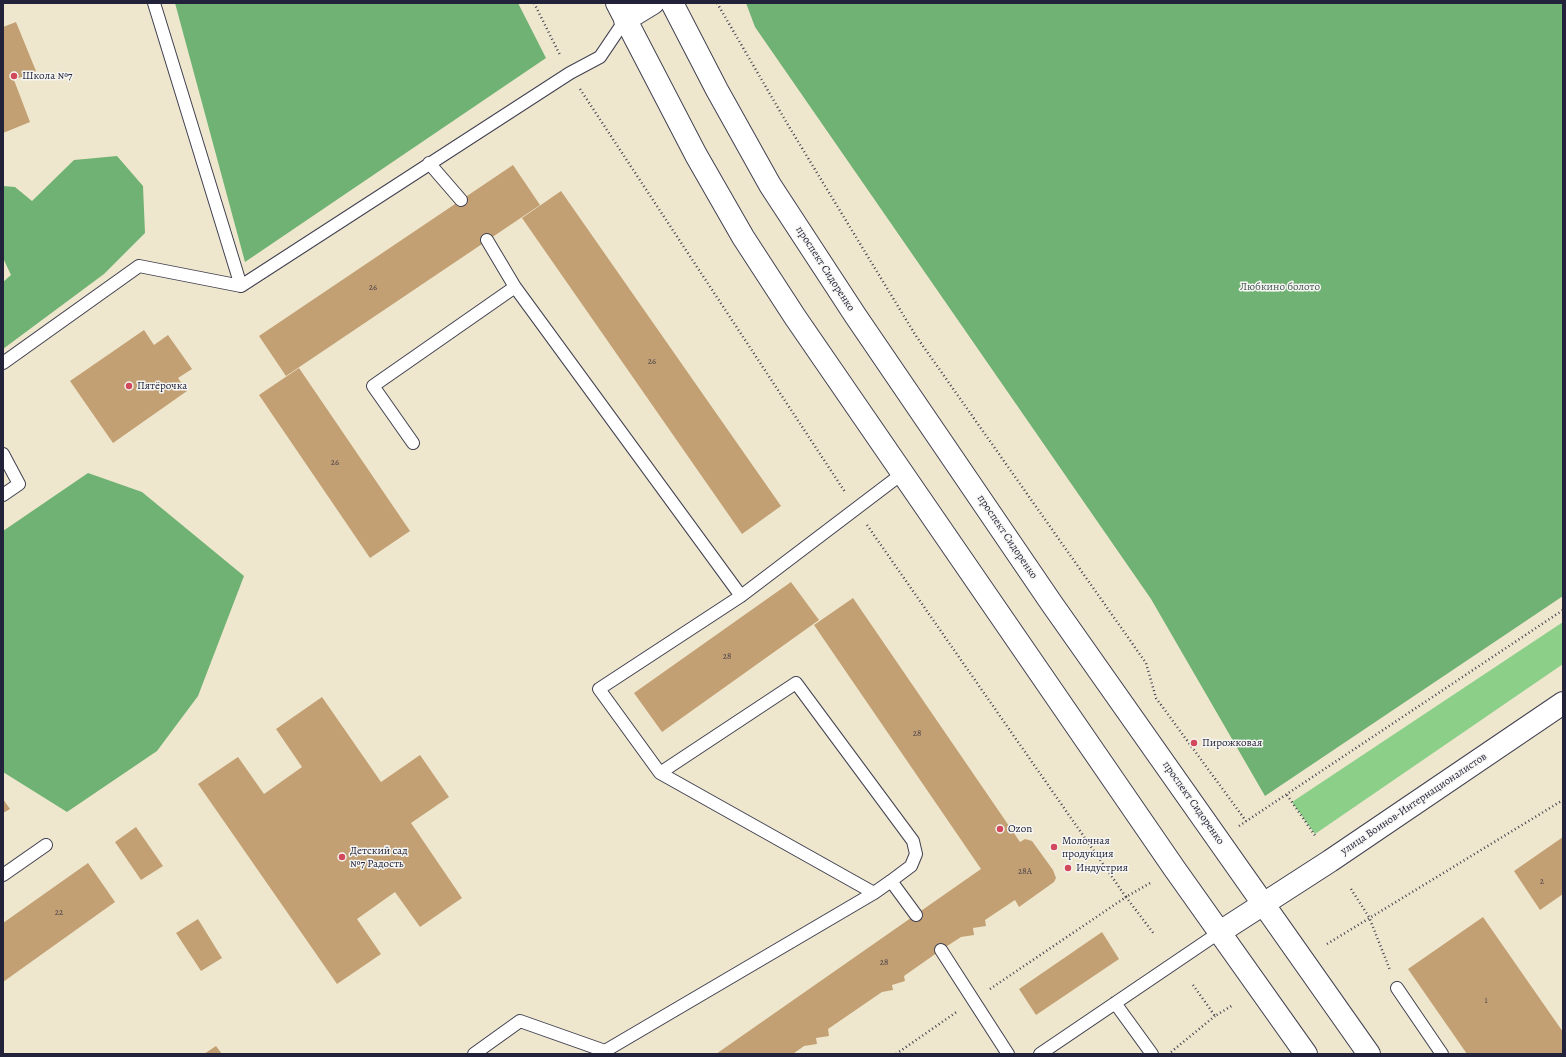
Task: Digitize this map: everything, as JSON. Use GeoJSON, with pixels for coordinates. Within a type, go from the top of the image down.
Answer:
{"type":"FeatureCollection","features":[{"type":"Feature","properties":{"kind":"main road"},"geometry":{"type":"LineString","coordinates":[[653,3],[621,12],[696,155],[743,237],[795,317],[1306,1054]]}},
{"type":"Feature","properties":{"kind":"main road","name":"проспект Сидоренко"},"geometry":{"type":"LineString","coordinates":[[672,3],[717,90],[778,198],[1052,604],[1369,1054]]}},
{"type":"Feature","properties":{"kind":"main road","name":"улица Воинов-Интернационалистов"},"geometry":{"type":"LineString","coordinates":[[1220,932],[1264,904],[1563,702]]}},
{"type":"Feature","properties":{"kind":"lane"},"geometry":{"type":"LineString","coordinates":[[154,3],[240,286]]}},
{"type":"Feature","properties":{"kind":"lane"},"geometry":{"type":"LineString","coordinates":[[3,363],[139,266],[240,286],[429,163],[570,73],[600,56],[621,12]]}},
{"type":"Feature","properties":{"kind":"lane"},"geometry":{"type":"LineString","coordinates":[[429,163],[461,200]]}},
{"type":"Feature","properties":{"kind":"lane"},"geometry":{"type":"LineString","coordinates":[[487,240],[515,287],[741,596]]}},
{"type":"Feature","properties":{"kind":"lane"},"geometry":{"type":"LineString","coordinates":[[413,443],[372,386],[515,287]]}},
{"type":"Feature","properties":{"kind":"lane"},"geometry":{"type":"LineString","coordinates":[[3,454],[19,484],[3,495]]}},
{"type":"Feature","properties":{"kind":"lane"},"geometry":{"type":"LineString","coordinates":[[874,893],[660,773],[599,688],[741,596],[855,507],[903,472]]}},
{"type":"Feature","properties":{"kind":"lane"},"geometry":{"type":"LineString","coordinates":[[474,1054],[520,1021],[605,1051],[874,893],[911,866],[916,854],[913,841],[796,683],[660,773]]}},
{"type":"Feature","properties":{"kind":"lane"},"geometry":{"type":"LineString","coordinates":[[3,875],[46,845]]}},
{"type":"Feature","properties":{"kind":"lane"},"geometry":{"type":"LineString","coordinates":[[891,881],[916,915]]}},
{"type":"Feature","properties":{"kind":"lane"},"geometry":{"type":"LineString","coordinates":[[1040,1054],[1220,932]]}},
{"type":"Feature","properties":{"kind":"lane"},"geometry":{"type":"LineString","coordinates":[[941,950],[1008,1054]]}},
{"type":"Feature","properties":{"kind":"lane"},"geometry":{"type":"LineString","coordinates":[[1398,988],[1442,1054]]}},
{"type":"Feature","properties":{"kind":"lane"},"geometry":{"type":"LineString","coordinates":[[1115,1003],[1152,1054]]}},
{"type":"Feature","properties":{"kind":"path"},"geometry":{"type":"LineString","coordinates":[[534,3],[570,73],[855,507],[1126,897],[1154,934]]}},
{"type":"Feature","properties":{"kind":"path"},"geometry":{"type":"LineString","coordinates":[[717,3],[788,125],[916,336],[1146,663],[1156,698],[1246,821]]}},
{"type":"Feature","properties":{"kind":"path"},"geometry":{"type":"LineString","coordinates":[[1237,828],[1563,610]]}},
{"type":"Feature","properties":{"kind":"path"},"geometry":{"type":"LineString","coordinates":[[1287,795],[1316,837]]}},
{"type":"Feature","properties":{"kind":"path"},"geometry":{"type":"LineString","coordinates":[[1327,944],[1368,917],[1563,800]]}},
{"type":"Feature","properties":{"kind":"path"},"geometry":{"type":"LineString","coordinates":[[896,1054],[1126,897],[1152,882]]}},
{"type":"Feature","properties":{"kind":"path"},"geometry":{"type":"LineString","coordinates":[[1351,889],[1368,917],[1398,988]]}},
{"type":"Feature","properties":{"kind":"path"},"geometry":{"type":"LineString","coordinates":[[1193,985],[1215,1016]]}},
{"type":"Feature","properties":{"kind":"path"},"geometry":{"type":"LineString","coordinates":[[1169,1054],[1215,1016],[1233,1005]]}},
{"type":"Feature","properties":{"kind":"green space"},"geometry":{"type":"Polygon","coordinates":[[[175,3],[518,3],[546,58],[245,262],[175,3]]]}},
{"type":"Feature","properties":{"kind":"green space","name":"Любкино болото"},"geometry":{"type":"Polygon","coordinates":[[[746,3],[1563,3],[1563,596],[1265,796],[1151,599],[755,27],[746,3]]]}},
{"type":"Feature","properties":{"kind":"green space"},"geometry":{"type":"Polygon","coordinates":[[[117,156],[143,186],[145,233],[104,274],[3,349],[3,282],[11,275],[3,258],[3,186],[15,187],[32,201],[74,160],[117,156]]]}},
{"type":"Feature","properties":{"kind":"green space"},"geometry":{"type":"Polygon","coordinates":[[[88,473],[142,492],[244,576],[198,696],[157,751],[67,812],[3,772],[3,531],[88,473]]]}},
{"type":"Feature","properties":{"kind":"green space"},"geometry":{"type":"Polygon","coordinates":[[[1563,622],[1563,664],[1315,834],[1292,802],[1563,622]]]}},
{"type":"Feature","properties":{"kind":"building","name":"Школа №7"},"geometry":{"type":"Polygon","coordinates":[[[16,22],[36,71],[14,80],[30,122],[3,133],[3,27],[16,22]]]}},
{"type":"Feature","properties":{"kind":"building"},"geometry":{"type":"Polygon","coordinates":[[[513,165],[540,205],[286,376],[259,336],[513,165]]]}},
{"type":"Feature","properties":{"kind":"building"},"geometry":{"type":"Polygon","coordinates":[[[561,191],[781,506],[742,534],[522,218],[561,191]]]}},
{"type":"Feature","properties":{"kind":"building","name":"Пятёрочка"},"geometry":{"type":"Polygon","coordinates":[[[144,330],[154,345],[168,335],[192,369],[178,378],[187,391],[113,443],[70,381],[144,330]]]}},
{"type":"Feature","properties":{"kind":"building"},"geometry":{"type":"Polygon","coordinates":[[[299,368],[410,531],[370,558],[259,395],[299,368]]]}},
{"type":"Feature","properties":{"kind":"building"},"geometry":{"type":"Polygon","coordinates":[[[791,582],[819,620],[662,732],[634,693],[791,582]]]}},
{"type":"Feature","properties":{"kind":"building"},"geometry":{"type":"Polygon","coordinates":[[[853,598],[1020,842],[1025,839],[1032,841],[1053,870],[1056,878],[1054,882],[1019,907],[1015,900],[985,920],[986,926],[973,928],[974,935],[961,937],[941,950],[904,976],[905,981],[892,985],[893,990],[882,992],[828,1029],[829,1036],[816,1038],[817,1044],[804,1046],[793,1054],[716,1054],[981,869],[814,625],[853,598]]]}},
{"type":"Feature","properties":{"kind":"building","name":"Детский сад №7 Радость"},"geometry":{"type":"Polygon","coordinates":[[[322,697],[381,782],[420,755],[449,797],[411,823],[462,898],[420,927],[395,892],[357,919],[381,954],[337,984],[198,784],[238,757],[264,794],[302,767],[276,729],[322,697]]]}},
{"type":"Feature","properties":{"kind":"building"},"geometry":{"type":"Polygon","coordinates":[[[3,799],[10,809],[3,813],[3,799]]]}},
{"type":"Feature","properties":{"kind":"building"},"geometry":{"type":"Polygon","coordinates":[[[136,827],[163,866],[141,880],[115,842],[136,827]]]}},
{"type":"Feature","properties":{"kind":"building"},"geometry":{"type":"Polygon","coordinates":[[[1563,837],[1563,894],[1540,910],[1514,871],[1563,837]]]}},
{"type":"Feature","properties":{"kind":"building"},"geometry":{"type":"Polygon","coordinates":[[[88,863],[115,902],[3,982],[3,923],[88,863]]]}},
{"type":"Feature","properties":{"kind":"building"},"geometry":{"type":"Polygon","coordinates":[[[1483,917],[1563,1032],[1563,1054],[1467,1054],[1408,969],[1483,917]]]}},
{"type":"Feature","properties":{"kind":"building"},"geometry":{"type":"Polygon","coordinates":[[[198,919],[222,958],[201,971],[176,933],[198,919]]]}},
{"type":"Feature","properties":{"kind":"building"},"geometry":{"type":"Polygon","coordinates":[[[1102,932],[1119,959],[1036,1015],[1019,989],[1102,932]]]}},
{"type":"Feature","properties":{"kind":"building"},"geometry":{"type":"Polygon","coordinates":[[[216,1046],[222,1054],[204,1054],[216,1046]]]}},
{"type":"Feature","properties":{"kind":"place","name":"Школа №7"},"geometry":{"type":"Point","coordinates":[14,76]}},
{"type":"Feature","properties":{"kind":"place","name":"Пятёрочка"},"geometry":{"type":"Point","coordinates":[129,386]}},
{"type":"Feature","properties":{"kind":"place","name":"Пирожковая"},"geometry":{"type":"Point","coordinates":[1194,743]}},
{"type":"Feature","properties":{"kind":"place","name":"Ozon"},"geometry":{"type":"Point","coordinates":[1000,829]}},
{"type":"Feature","properties":{"kind":"place","name":"Молочная продукция"},"geometry":{"type":"Point","coordinates":[1054,847]}},
{"type":"Feature","properties":{"kind":"place","name":"Детский сад №7 Радость"},"geometry":{"type":"Point","coordinates":[342,857]}},
{"type":"Feature","properties":{"kind":"place","name":"Индустрия"},"geometry":{"type":"Point","coordinates":[1068,868]}}]}
